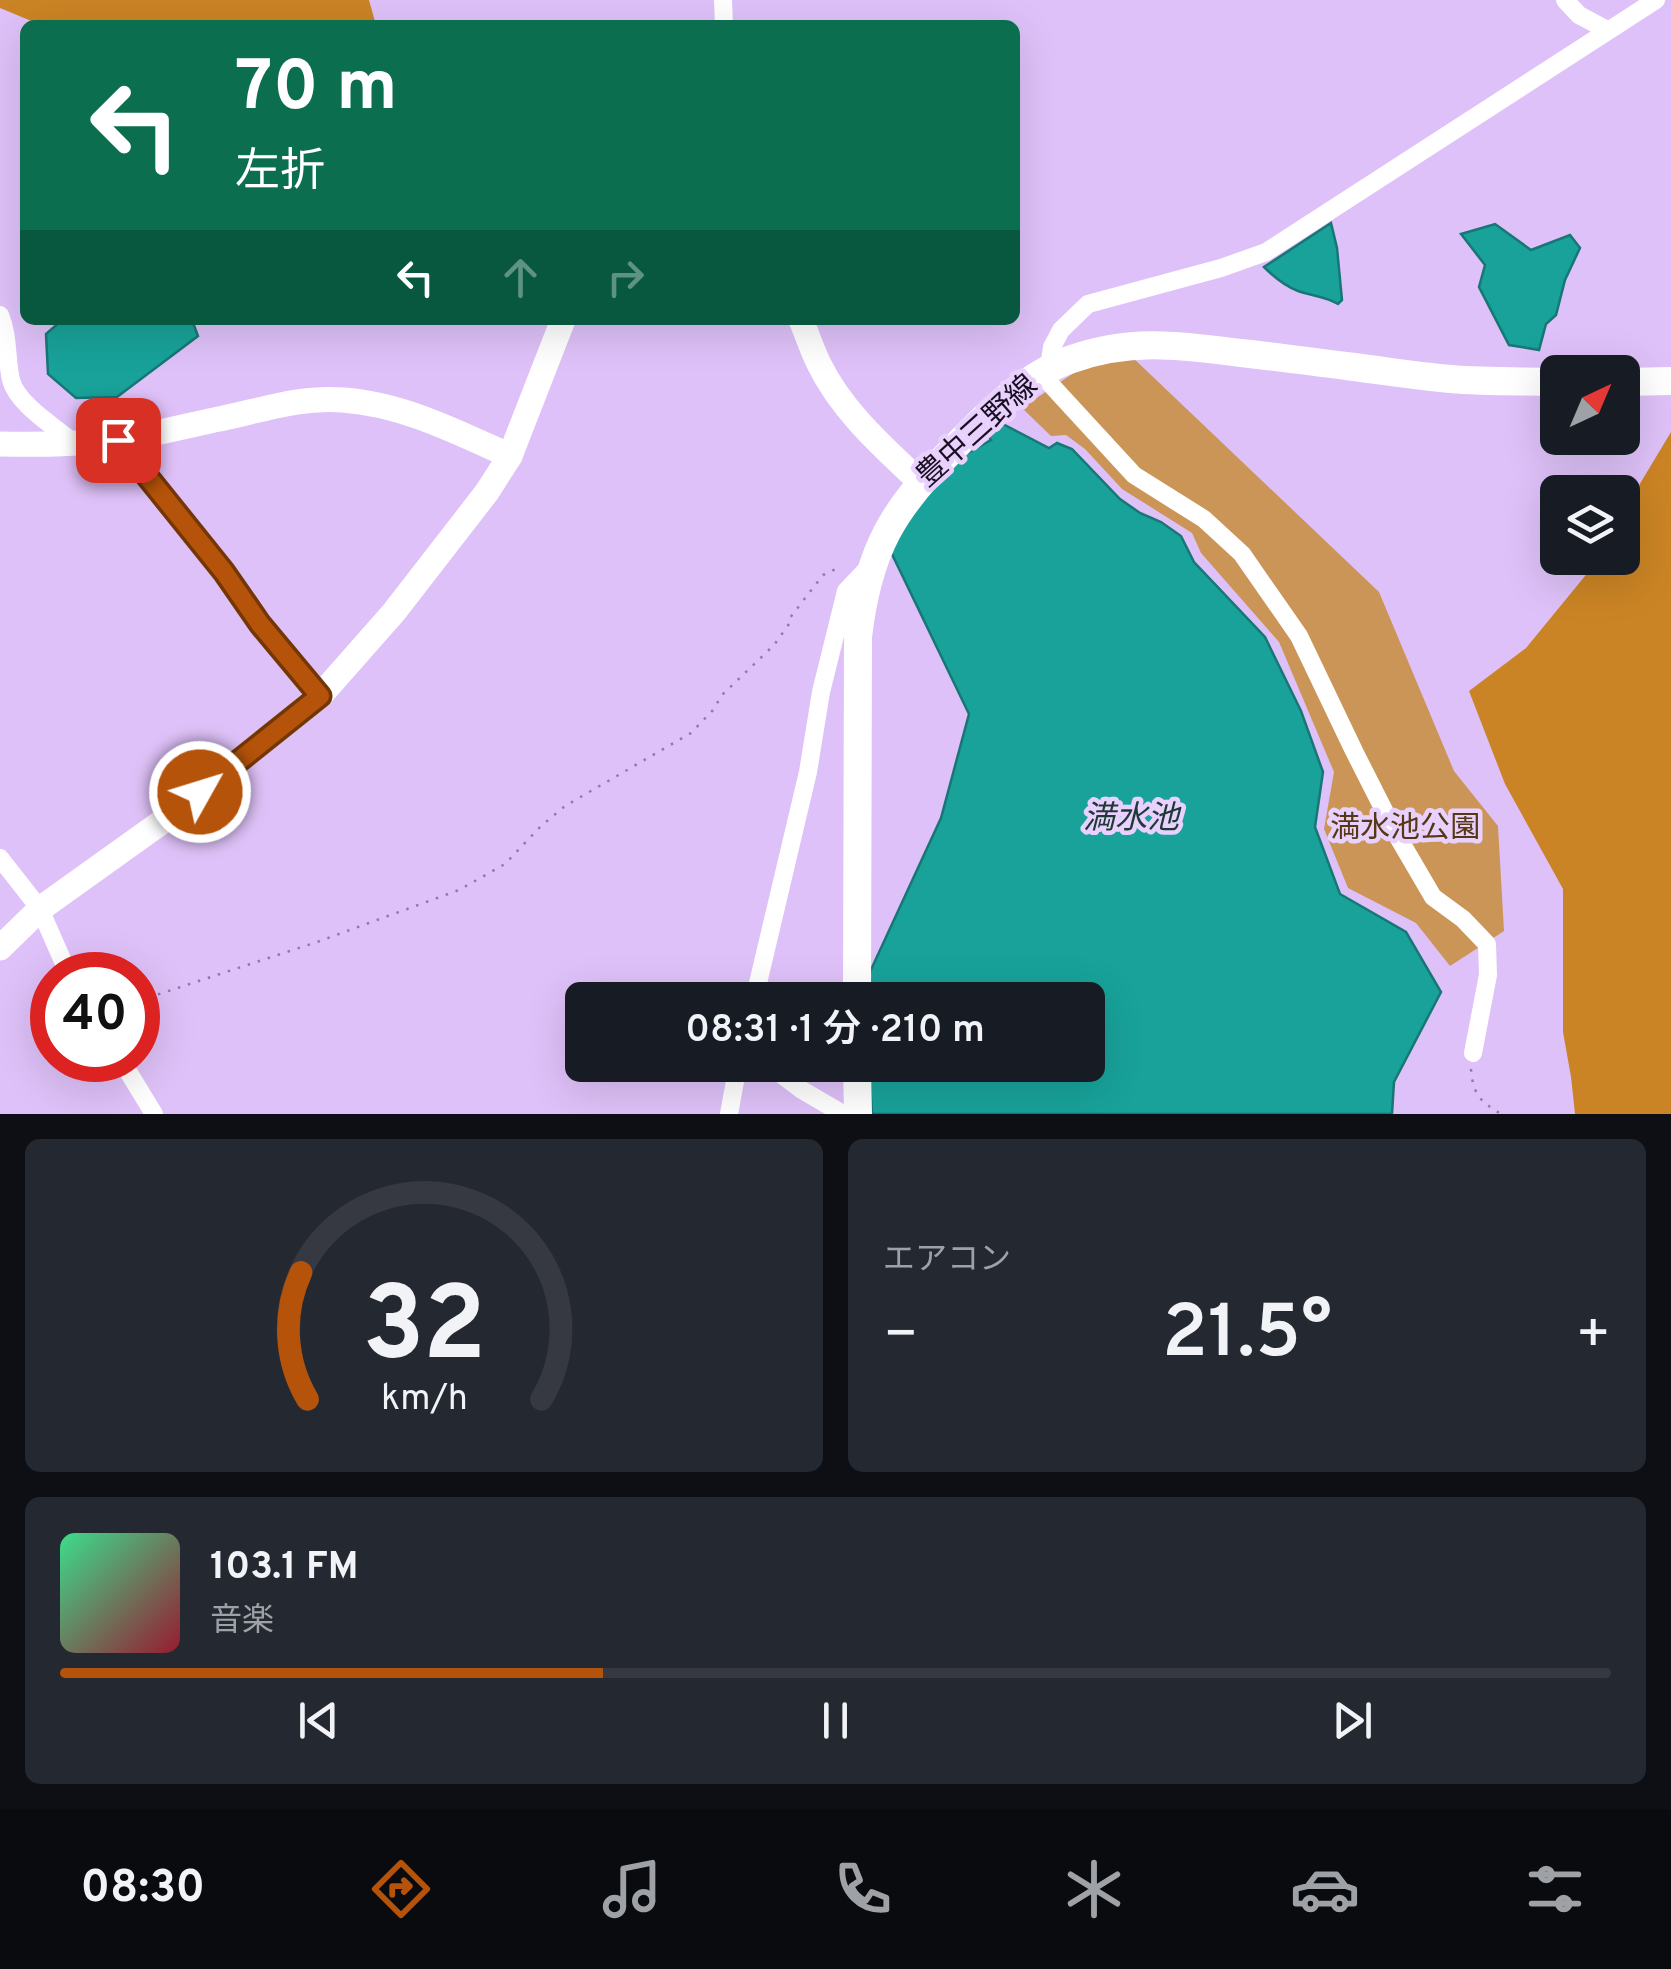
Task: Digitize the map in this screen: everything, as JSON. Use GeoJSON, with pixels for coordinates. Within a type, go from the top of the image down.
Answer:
{"type":"FeatureCollection","features":[{"type":"Feature","properties":{"kind":"main road","name":"豊中三野線"},"geometry":{"type":"LineString","coordinates":[[857,982],[858,637],[862,600],[882,538],[920,482],[992,412],[1045,371],[1130,344],[1165,344],[1453,379],[1540,381]]}},
{"type":"Feature","properties":{"kind":"main road"},"geometry":{"type":"LineString","coordinates":[[1640,382],[1671,381]]}},
{"type":"Feature","properties":{"kind":"main road"},"geometry":{"type":"LineString","coordinates":[[857,1082],[858,1114]]}},
{"type":"Feature","properties":{"kind":"street"},"geometry":{"type":"LineString","coordinates":[[1565,0],[1579,15],[1607,30]]}},
{"type":"Feature","properties":{"kind":"street"},"geometry":{"type":"LineString","coordinates":[[1473,1053],[1488,975],[1486,944],[1433,897],[1370,784],[1300,636],[1242,554],[1204,520],[1134,474],[1045,371],[1061,330],[1088,304],[1266,252],[1656,0]]}},
{"type":"Feature","properties":{"kind":"street"},"geometry":{"type":"LineString","coordinates":[[0,316],[6,330],[11,380],[18,395],[74,443]]}},
{"type":"Feature","properties":{"kind":"street"},"geometry":{"type":"LineString","coordinates":[[0,948],[40,909],[170,816],[320,696],[394,612],[487,492],[510,456],[561,325]]}},
{"type":"Feature","properties":{"kind":"street"},"geometry":{"type":"LineString","coordinates":[[803,325],[819,364],[844,404],[920,482]]}},
{"type":"Feature","properties":{"kind":"street"},"geometry":{"type":"LineString","coordinates":[[0,444],[118,440],[292,402],[341,400],[390,407],[510,456]]}},
{"type":"Feature","properties":{"kind":"street"},"geometry":{"type":"LineString","coordinates":[[118,440],[320,696]]}},
{"type":"Feature","properties":{"kind":"street"},"geometry":{"type":"LineString","coordinates":[[758,982],[846,592],[871,565]]}},
{"type":"Feature","properties":{"kind":"street"},"geometry":{"type":"LineString","coordinates":[[0,858],[40,909],[59,952]]}},
{"type":"Feature","properties":{"kind":"street"},"geometry":{"type":"LineString","coordinates":[[134,1082],[154,1114]]}},
{"type":"Feature","properties":{"kind":"street"},"geometry":{"type":"LineString","coordinates":[[728,1114],[735,1082]]}},
{"type":"Feature","properties":{"kind":"street"},"geometry":{"type":"LineString","coordinates":[[791,1082],[843,1114]]}},
{"type":"Feature","properties":{"kind":"path"},"geometry":{"type":"LineString","coordinates":[[160,994],[459,890],[506,864],[565,806],[690,733],[721,696],[774,645],[823,575],[840,567]]}},
{"type":"Feature","properties":{"kind":"path"},"geometry":{"type":"LineString","coordinates":[[1473,1053],[1470,1072],[1475,1092],[1484,1104],[1501,1114]]}},
{"type":"Feature","properties":{"kind":"green space","name":"満水池公園"},"geometry":{"type":"Polygon","coordinates":[[[1130,355],[1379,592],[1454,771],[1498,826],[1504,931],[1450,966],[1416,923],[1348,888],[1324,829],[1334,772],[1279,642],[1201,553],[1192,533],[1122,489],[1085,449],[1066,435],[1051,436],[1022,408],[1084,366],[1130,355]]]}},
{"type":"Feature","properties":{"kind":"shaded area"},"geometry":{"type":"Polygon","coordinates":[[[0,0],[369,0],[375,20],[29,20],[0,8],[0,0]]]}},
{"type":"Feature","properties":{"kind":"shaded area"},"geometry":{"type":"Polygon","coordinates":[[[1671,432],[1671,1114],[1575,1114],[1563,1032],[1563,889],[1505,784],[1469,691],[1526,648],[1586,575],[1640,575],[1640,484],[1671,432]]]}},
{"type":"Feature","properties":{"kind":"water"},"geometry":{"type":"Polygon","coordinates":[[[1331,223],[1342,300],[1338,304],[1293,289],[1264,267],[1331,223]]]}},
{"type":"Feature","properties":{"kind":"water"},"geometry":{"type":"Polygon","coordinates":[[[1495,224],[1531,250],[1570,235],[1580,248],[1565,280],[1556,315],[1546,324],[1539,350],[1509,345],[1479,287],[1485,265],[1461,234],[1495,224]]]}},
{"type":"Feature","properties":{"kind":"water"},"geometry":{"type":"Polygon","coordinates":[[[56,325],[194,325],[198,336],[117,397],[76,398],[48,374],[46,334],[56,325]]]}},
{"type":"Feature","properties":{"kind":"water","name":"満水池"},"geometry":{"type":"Polygon","coordinates":[[[999,422],[1049,448],[1057,443],[1072,449],[1120,499],[1181,536],[1194,562],[1265,637],[1301,711],[1323,772],[1315,827],[1340,894],[1406,932],[1441,992],[1394,1082],[1392,1114],[872,1114],[870,1082],[1105,1082],[1105,982],[869,982],[869,974],[941,818],[969,714],[890,550],[915,508],[964,455],[991,440],[985,432],[999,422]]]}},
{"type":"Feature","properties":{"kind":"route"},"geometry":{"type":"LineString","coordinates":[[118,440],[320,696],[200,792]]}}]}
